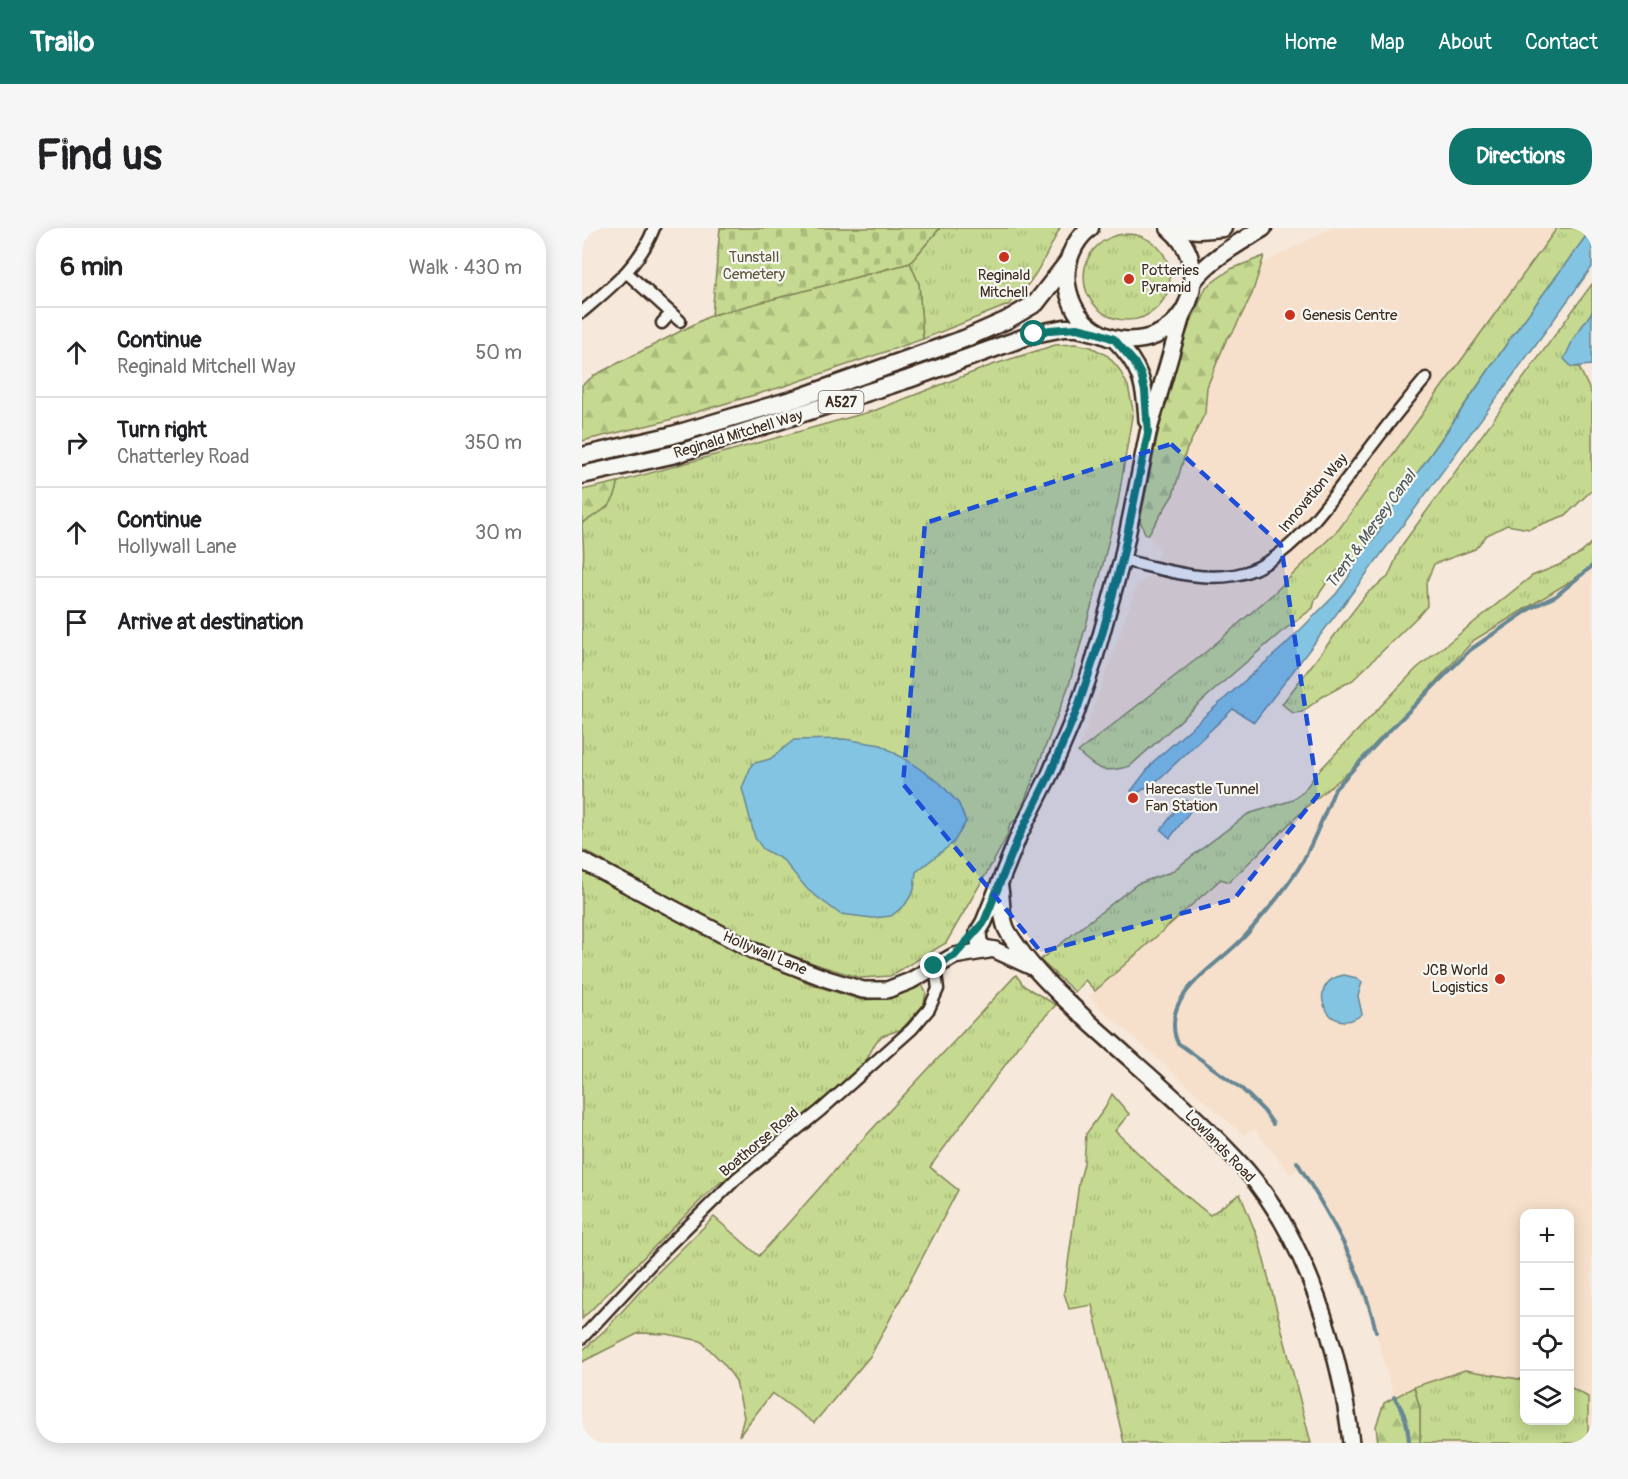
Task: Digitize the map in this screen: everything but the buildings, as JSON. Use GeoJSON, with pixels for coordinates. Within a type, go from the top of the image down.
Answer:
{"type":"FeatureCollection","features":[{"type":"Feature","properties":{"kind":"main road","name":"A527"},"geometry":{"type":"LineString","coordinates":[[1090,228],[1070,256],[1066,278],[1073,308],[1086,324],[1098,333],[1114,339],[1138,341],[1150,338],[1170,327],[1184,311]]}},
{"type":"Feature","properties":{"kind":"main road"},"geometry":{"type":"LineString","coordinates":[[1171,228],[1199,230],[1223,228]]}},
{"type":"Feature","properties":{"kind":"main road"},"geometry":{"type":"LineString","coordinates":[[1171,228],[1189,254],[1193,281],[1184,311]]}},
{"type":"Feature","properties":{"kind":"main road"},"geometry":{"type":"LineString","coordinates":[[1193,281],[1224,253],[1263,228]]}},
{"type":"Feature","properties":{"kind":"main road","name":"Reginald Mitchell Way"},"geometry":{"type":"LineString","coordinates":[[582,456],[669,436],[798,398],[964,339],[1007,320],[1036,303],[1070,256]]}},
{"type":"Feature","properties":{"kind":"main road","name":"Reginald Mitchell Way"},"geometry":{"type":"LineString","coordinates":[[582,475],[676,454],[909,380],[1042,332],[1077,328],[1098,333]]}},
{"type":"Feature","properties":{"kind":"street"},"geometry":{"type":"LineString","coordinates":[[582,312],[627,273],[641,254],[654,228]]}},
{"type":"Feature","properties":{"kind":"street"},"geometry":{"type":"LineString","coordinates":[[1070,256],[1080,228]]}},
{"type":"Feature","properties":{"kind":"street"},"geometry":{"type":"LineString","coordinates":[[627,273],[680,321]]}},
{"type":"Feature","properties":{"kind":"street"},"geometry":{"type":"LineString","coordinates":[[1148,433],[1184,311]]}},
{"type":"Feature","properties":{"kind":"street"},"geometry":{"type":"LineString","coordinates":[[662,323],[671,313]]}},
{"type":"Feature","properties":{"kind":"street"},"geometry":{"type":"LineString","coordinates":[[1114,339],[1134,362],[1141,375],[1145,391],[1148,433]]}},
{"type":"Feature","properties":{"kind":"street","name":"Innovation Way"},"geometry":{"type":"LineString","coordinates":[[1122,560],[1210,578],[1235,575],[1261,566],[1297,538],[1426,378]]}},
{"type":"Feature","properties":{"kind":"street","name":"Hollywall Lane"},"geometry":{"type":"LineString","coordinates":[[954,956],[982,925],[1019,836],[1050,774],[1078,707],[1100,642],[1122,560],[1148,433]]}},
{"type":"Feature","properties":{"kind":"street","name":"Hollywall Lane"},"geometry":{"type":"LineString","coordinates":[[582,861],[754,951],[863,990],[887,990],[910,981],[954,956],[992,950]]}},
{"type":"Feature","properties":{"kind":"street"},"geometry":{"type":"LineString","coordinates":[[1000,885],[1006,929],[1007,942],[999,949],[992,950],[979,942],[982,925],[994,920],[1006,929]]}},
{"type":"Feature","properties":{"kind":"street","name":"Lowlands Road"},"geometry":{"type":"LineString","coordinates":[[1006,929],[1032,967],[1203,1125],[1247,1171],[1266,1197],[1288,1232],[1311,1283],[1328,1332],[1346,1404],[1351,1443]]}},
{"type":"Feature","properties":{"kind":"street","name":"Lowlands Road"},"geometry":{"type":"LineString","coordinates":[[992,950],[1032,967]]}},
{"type":"Feature","properties":{"kind":"street","name":"Boathorse Road"},"geometry":{"type":"LineString","coordinates":[[582,1338],[664,1250],[736,1179],[821,1110],[912,1029],[929,1009],[938,989],[934,966]]}},
{"type":"Feature","properties":{"kind":"highlighted area"},"geometry":{"type":"Polygon","coordinates":[[[1171,444],[1281,545],[1318,795],[1234,899],[1041,952],[903,784],[925,523],[1171,444]]]}},
{"type":"Feature","properties":{"kind":"shaded area"},"geometry":{"type":"Polygon","coordinates":[[[1331,228],[1557,228],[1339,529],[1274,594],[1207,651],[1078,752],[1137,585],[1149,577],[1160,551],[1148,535],[1184,381],[1227,282],[1331,228]]]}},
{"type":"Feature","properties":{"kind":"shaded area"},"geometry":{"type":"Polygon","coordinates":[[[1592,568],[1592,1443],[1395,1443],[1392,1390],[1374,1327],[1330,1219],[1303,1167],[1290,1174],[1254,1129],[1243,1135],[1088,997],[1221,878],[1229,882],[1313,801],[1359,764],[1474,640],[1592,568]]]}},
{"type":"Feature","properties":{"kind":"green space","name":"Tunstall Cemetery"},"geometry":{"type":"Polygon","coordinates":[[[720,228],[940,228],[910,263],[712,315],[720,228]]]}},
{"type":"Feature","properties":{"kind":"green space"},"geometry":{"type":"Polygon","coordinates":[[[940,228],[1060,228],[1032,279],[1008,305],[923,339],[919,284],[910,263],[940,228]]]}},
{"type":"Feature","properties":{"kind":"green space"},"geometry":{"type":"Polygon","coordinates":[[[1557,228],[1592,228],[1510,339],[1352,568],[1342,566],[1330,578],[1315,600],[1313,608],[1280,633],[1130,766],[1114,770],[1101,769],[1078,752],[1207,651],[1274,593],[1339,529],[1557,228]]]}},
{"type":"Feature","properties":{"kind":"green space"},"geometry":{"type":"Polygon","coordinates":[[[1127,234],[1151,241],[1163,253],[1170,277],[1163,301],[1151,313],[1127,320],[1103,313],[1091,301],[1084,277],[1091,253],[1103,241],[1127,234]]]}},
{"type":"Feature","properties":{"kind":"green space"},"geometry":{"type":"Polygon","coordinates":[[[1264,256],[1252,294],[1233,332],[1227,338],[1207,387],[1205,413],[1186,451],[1173,495],[1148,535],[1140,521],[1159,428],[1185,336],[1206,287],[1231,269],[1264,256]]]}},
{"type":"Feature","properties":{"kind":"green space"},"geometry":{"type":"Polygon","coordinates":[[[910,263],[919,284],[923,339],[785,386],[662,422],[582,441],[582,385],[595,375],[712,315],[910,263]]]}},
{"type":"Feature","properties":{"kind":"green space"},"geometry":{"type":"Polygon","coordinates":[[[1592,284],[1592,312],[1574,338],[1572,367],[1579,367],[1592,395],[1592,490],[1566,515],[1529,529],[1507,525],[1487,535],[1475,549],[1434,564],[1426,583],[1427,606],[1421,613],[1353,680],[1322,697],[1302,712],[1293,713],[1282,704],[1367,593],[1388,577],[1402,545],[1592,284]]]}},
{"type":"Feature","properties":{"kind":"green space"},"geometry":{"type":"Polygon","coordinates":[[[1076,344],[1091,347],[1108,356],[1119,369],[1128,386],[1133,410],[1118,502],[1069,685],[1018,818],[1010,824],[1007,836],[996,857],[946,943],[890,976],[861,978],[730,933],[582,849],[582,569],[584,552],[582,523],[611,503],[618,482],[876,410],[992,365],[1055,345],[1076,344]]]}},
{"type":"Feature","properties":{"kind":"green space"},"geometry":{"type":"Polygon","coordinates":[[[618,482],[611,503],[582,523],[582,490],[618,482]]]}},
{"type":"Feature","properties":{"kind":"green space"},"geometry":{"type":"Polygon","coordinates":[[[1592,543],[1592,568],[1474,640],[1359,764],[1313,801],[1229,882],[1221,879],[1095,991],[1085,980],[1075,992],[1040,960],[1137,884],[1171,872],[1248,814],[1290,801],[1303,792],[1317,773],[1417,668],[1532,576],[1581,553],[1592,543]]]}},
{"type":"Feature","properties":{"kind":"green space"},"geometry":{"type":"Polygon","coordinates":[[[582,868],[646,905],[813,985],[861,1000],[881,999],[922,985],[926,992],[924,1004],[902,1029],[882,1036],[876,1042],[863,1066],[709,1192],[582,1319],[582,868]]]}},
{"type":"Feature","properties":{"kind":"green space"},"geometry":{"type":"Polygon","coordinates":[[[1016,975],[1024,986],[1056,1005],[1028,1034],[930,1167],[958,1190],[871,1355],[814,1423],[772,1393],[739,1436],[744,1417],[736,1381],[724,1364],[701,1341],[667,1334],[639,1333],[582,1362],[582,1351],[714,1217],[759,1256],[862,1140],[1016,975]]]}},
{"type":"Feature","properties":{"kind":"green space"},"geometry":{"type":"Polygon","coordinates":[[[1112,1094],[1129,1114],[1115,1131],[1162,1176],[1210,1215],[1240,1194],[1259,1241],[1311,1443],[1124,1443],[1092,1305],[1069,1309],[1064,1293],[1079,1183],[1084,1164],[1086,1134],[1112,1094]]]}},
{"type":"Feature","properties":{"kind":"green space"},"geometry":{"type":"Polygon","coordinates":[[[1465,1370],[1520,1379],[1520,1425],[1574,1425],[1574,1389],[1588,1397],[1588,1438],[1592,1439],[1592,1443],[1420,1443],[1420,1409],[1414,1387],[1465,1370]]]}},
{"type":"Feature","properties":{"kind":"green space"},"geometry":{"type":"Polygon","coordinates":[[[1414,1387],[1420,1409],[1420,1443],[1378,1443],[1376,1426],[1384,1403],[1414,1387]]]}},
{"type":"Feature","properties":{"kind":"water"},"geometry":{"type":"Polygon","coordinates":[[[1592,228],[1592,267],[1425,496],[1254,722],[1233,709],[1159,779],[1136,794],[1131,791],[1154,761],[1284,646],[1336,594],[1378,533],[1385,518],[1510,339],[1592,228]]]}},
{"type":"Feature","properties":{"kind":"water"},"geometry":{"type":"Polygon","coordinates":[[[1592,312],[1592,365],[1572,367],[1564,359],[1574,338],[1592,312]]]}},
{"type":"Feature","properties":{"kind":"water"},"geometry":{"type":"Polygon","coordinates":[[[844,739],[881,745],[908,761],[940,783],[959,804],[966,822],[953,843],[916,872],[914,890],[905,905],[891,916],[873,918],[840,914],[808,890],[783,860],[763,849],[755,838],[742,788],[752,764],[770,759],[794,740],[844,739]]]}},
{"type":"Feature","properties":{"kind":"water"},"geometry":{"type":"Polygon","coordinates":[[[1184,799],[1194,806],[1170,838],[1161,830],[1184,799]]]}},
{"type":"Feature","properties":{"kind":"water"},"geometry":{"type":"Polygon","coordinates":[[[1344,975],[1357,978],[1362,982],[1358,996],[1362,1014],[1350,1020],[1339,1020],[1331,1015],[1325,1007],[1323,998],[1324,988],[1331,980],[1344,975]]]}},
{"type":"Feature","properties":{"kind":"waterway"},"geometry":{"type":"LineString","coordinates":[[1273,1124],[1264,1111],[1242,1089],[1178,1043],[1174,1023],[1179,1003],[1193,984],[1239,943],[1284,890],[1303,861],[1335,789],[1382,738],[1470,650],[1531,608],[1556,596],[1592,566]]}},
{"type":"Feature","properties":{"kind":"waterway"},"geometry":{"type":"LineString","coordinates":[[1297,1162],[1344,1243],[1362,1286],[1376,1331]]}},
{"type":"Feature","properties":{"kind":"waterway"},"geometry":{"type":"LineString","coordinates":[[1394,1397],[1405,1419],[1409,1443]]}},
{"type":"Feature","properties":{"kind":"place","name":"Reginald Mitchell"},"geometry":{"type":"Point","coordinates":[1004,257]}},
{"type":"Feature","properties":{"kind":"place","name":"Potteries Pyramid"},"geometry":{"type":"Point","coordinates":[1129,279]}},
{"type":"Feature","properties":{"kind":"place","name":"Genesis Centre"},"geometry":{"type":"Point","coordinates":[1290,315]}},
{"type":"Feature","properties":{"kind":"place","name":"Harecastle Tunnel Fan Station"},"geometry":{"type":"Point","coordinates":[1133,798]}},
{"type":"Feature","properties":{"kind":"place","name":"JCB World Logistics"},"geometry":{"type":"Point","coordinates":[1500,979]}},
{"type":"Feature","properties":{"kind":"route"},"geometry":{"type":"LineString","coordinates":[[934,966],[954,956],[984,922],[1019,836],[1050,774],[1078,707],[1103,631],[1122,560],[1148,433],[1145,391],[1141,375],[1125,350],[1114,339],[1077,328],[1034,334]]}},
{"type":"Feature","properties":{"kind":"water label","name":"Trent & Mersey Canal"},"geometry":{"type":"Point","coordinates":[1370,529]}}]}
